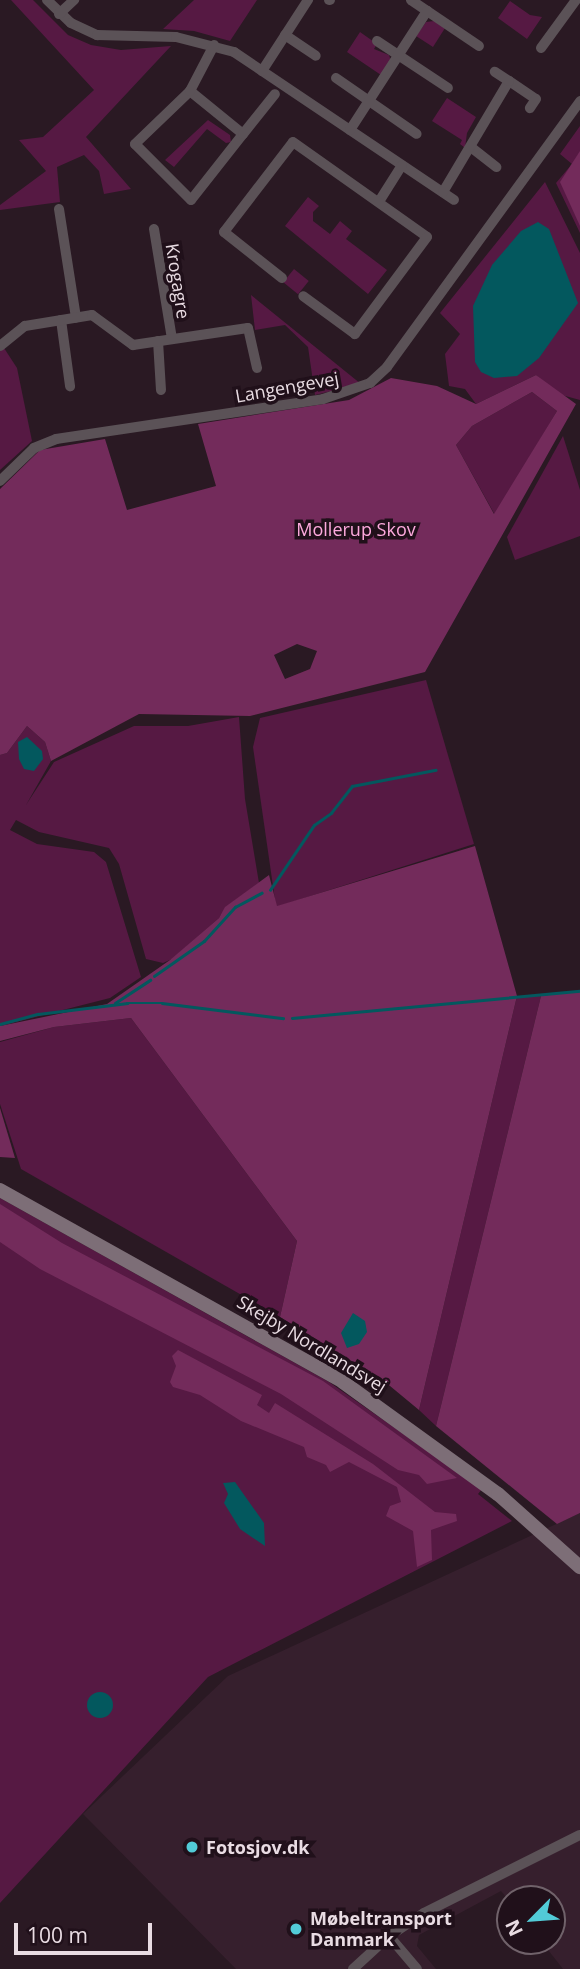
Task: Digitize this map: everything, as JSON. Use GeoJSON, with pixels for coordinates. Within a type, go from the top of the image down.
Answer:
{"type":"FeatureCollection","features":[{"type":"Feature","properties":{"kind":"street"},"geometry":{"type":"LineString","coordinates":[[47,0],[59,13],[97,35],[176,37],[214,45],[262,71],[454,200]]}},
{"type":"Feature","properties":{"kind":"street"},"geometry":{"type":"LineString","coordinates":[[59,13],[74,0]]}},
{"type":"Feature","properties":{"kind":"street"},"geometry":{"type":"LineString","coordinates":[[262,71],[308,0]]}},
{"type":"Feature","properties":{"kind":"street"},"geometry":{"type":"LineString","coordinates":[[411,0],[479,46]]}},
{"type":"Feature","properties":{"kind":"street"},"geometry":{"type":"LineString","coordinates":[[541,48],[576,0]]}},
{"type":"Feature","properties":{"kind":"street"},"geometry":{"type":"LineString","coordinates":[[350,130],[427,11]]}},
{"type":"Feature","properties":{"kind":"street"},"geometry":{"type":"LineString","coordinates":[[285,35],[316,56]]}},
{"type":"Feature","properties":{"kind":"street"},"geometry":{"type":"LineString","coordinates":[[377,41],[448,88]]}},
{"type":"Feature","properties":{"kind":"street"},"geometry":{"type":"LineString","coordinates":[[214,45],[190,90],[135,144],[191,200],[275,94]]}},
{"type":"Feature","properties":{"kind":"street"},"geometry":{"type":"LineString","coordinates":[[495,72],[536,99],[530,108]]}},
{"type":"Feature","properties":{"kind":"street"},"geometry":{"type":"LineString","coordinates":[[336,78],[417,134]]}},
{"type":"Feature","properties":{"kind":"street"},"geometry":{"type":"LineString","coordinates":[[443,192],[472,148],[473,135],[509,81]]}},
{"type":"Feature","properties":{"kind":"street"},"geometry":{"type":"LineString","coordinates":[[190,90],[243,134]]}},
{"type":"Feature","properties":{"kind":"street","name":"Langengevej"},"geometry":{"type":"LineString","coordinates":[[0,481],[34,448],[56,439],[323,399],[370,383],[387,367],[580,101]]}},
{"type":"Feature","properties":{"kind":"street"},"geometry":{"type":"LineString","coordinates":[[282,278],[224,232],[293,142],[380,200],[427,237],[355,334],[303,296]]}},
{"type":"Feature","properties":{"kind":"street"},"geometry":{"type":"LineString","coordinates":[[472,148],[496,167]]}},
{"type":"Feature","properties":{"kind":"street"},"geometry":{"type":"LineString","coordinates":[[380,200],[402,165]]}},
{"type":"Feature","properties":{"kind":"street"},"geometry":{"type":"LineString","coordinates":[[59,209],[76,318]]}},
{"type":"Feature","properties":{"kind":"street","name":"Krogagre"},"geometry":{"type":"LineString","coordinates":[[153,229],[172,339]]}},
{"type":"Feature","properties":{"kind":"street","name":"Krogagre"},"geometry":{"type":"LineString","coordinates":[[2,341],[25,326],[92,315],[133,345],[248,328],[257,368]]}},
{"type":"Feature","properties":{"kind":"street"},"geometry":{"type":"LineString","coordinates":[[61,320],[70,386]]}},
{"type":"Feature","properties":{"kind":"street","name":"Krogagre"},"geometry":{"type":"LineString","coordinates":[[158,341],[161,390]]}},
{"type":"Feature","properties":{"kind":"street","name":"Skejby Nordlandsvej"},"geometry":{"type":"LineString","coordinates":[[0,1190],[343,1382],[487,1486],[580,1567]]}},
{"type":"Feature","properties":{"kind":"street"},"geometry":{"type":"LineString","coordinates":[[353,1969],[389,1936],[446,1901],[580,1835]]}},
{"type":"Feature","properties":{"kind":"street"},"geometry":{"type":"LineString","coordinates":[[389,1936],[417,1969]]}},
{"type":"Feature","properties":{"kind":"shaded area"},"geometry":{"type":"Polygon","coordinates":[[[11,0],[33,0],[68,35],[91,45],[121,50],[171,46],[86,137],[131,189],[104,194],[99,171],[84,155],[57,167],[60,202],[0,210],[0,205],[46,171],[19,140],[43,137],[94,90],[11,0]]]}},
{"type":"Feature","properties":{"kind":"shaded area"},"geometry":{"type":"Polygon","coordinates":[[[194,0],[257,0],[230,41],[194,31],[163,29],[194,0]]]}},
{"type":"Feature","properties":{"kind":"shaded area"},"geometry":{"type":"Polygon","coordinates":[[[510,1],[530,15],[542,17],[527,39],[498,18],[510,1]]]}},
{"type":"Feature","properties":{"kind":"shaded area"},"geometry":{"type":"Polygon","coordinates":[[[434,21],[445,28],[433,47],[416,36],[426,22],[434,21]]]}},
{"type":"Feature","properties":{"kind":"shaded area"},"geometry":{"type":"Polygon","coordinates":[[[360,32],[377,44],[374,49],[389,55],[391,61],[381,75],[347,52],[360,32]]]}},
{"type":"Feature","properties":{"kind":"shaded area"},"geometry":{"type":"Polygon","coordinates":[[[447,98],[476,117],[467,133],[465,148],[460,144],[462,140],[432,121],[447,98]]]}},
{"type":"Feature","properties":{"kind":"shaded area"},"geometry":{"type":"Polygon","coordinates":[[[208,120],[230,135],[231,142],[226,143],[207,129],[174,167],[165,160],[208,120]]]}},
{"type":"Feature","properties":{"kind":"shaded area"},"geometry":{"type":"Polygon","coordinates":[[[580,126],[580,233],[556,183],[572,164],[560,154],[580,126]]]}},
{"type":"Feature","properties":{"kind":"shaded area"},"geometry":{"type":"Polygon","coordinates":[[[545,182],[580,253],[580,400],[558,394],[536,375],[476,404],[465,389],[449,386],[445,354],[460,334],[440,313],[545,182]]]}},
{"type":"Feature","properties":{"kind":"shaded area"},"geometry":{"type":"Polygon","coordinates":[[[308,197],[319,206],[313,212],[313,221],[330,234],[340,221],[352,231],[346,239],[387,270],[368,294],[285,226],[308,197]]]}},
{"type":"Feature","properties":{"kind":"shaded area"},"geometry":{"type":"Polygon","coordinates":[[[294,269],[309,281],[298,294],[283,282],[294,269]]]}},
{"type":"Feature","properties":{"kind":"shaded area"},"geometry":{"type":"Polygon","coordinates":[[[251,295],[361,384],[315,395],[308,347],[285,325],[255,330],[251,295]]]}},
{"type":"Feature","properties":{"kind":"shaded area"},"geometry":{"type":"Polygon","coordinates":[[[4,348],[17,368],[32,441],[0,470],[0,351],[4,348]]]}},
{"type":"Feature","properties":{"kind":"shaded area"},"geometry":{"type":"Polygon","coordinates":[[[532,392],[557,411],[495,515],[456,445],[472,426],[532,392]]]}},
{"type":"Feature","properties":{"kind":"shaded area"},"geometry":{"type":"Polygon","coordinates":[[[563,436],[580,490],[580,536],[515,560],[507,537],[563,436]]]}},
{"type":"Feature","properties":{"kind":"shaded area"},"geometry":{"type":"Polygon","coordinates":[[[426,680],[474,844],[276,907],[253,747],[260,718],[426,680]]]}},
{"type":"Feature","properties":{"kind":"shaded area"},"geometry":{"type":"Polygon","coordinates":[[[239,717],[245,799],[259,883],[226,907],[219,918],[172,959],[163,963],[146,959],[119,864],[109,848],[39,832],[16,820],[10,830],[37,844],[94,852],[106,862],[141,977],[110,998],[0,1026],[0,755],[7,753],[27,726],[45,742],[51,761],[26,805],[54,762],[134,726],[188,726],[239,717]]]}},
{"type":"Feature","properties":{"kind":"shaded area"},"geometry":{"type":"Polygon","coordinates":[[[517,996],[541,996],[436,1426],[419,1410],[517,996]]]}},
{"type":"Feature","properties":{"kind":"shaded area"},"geometry":{"type":"Polygon","coordinates":[[[131,1018],[297,1241],[280,1317],[21,1169],[0,1104],[0,1042],[54,1027],[131,1018]]]}},
{"type":"Feature","properties":{"kind":"shaded area"},"geometry":{"type":"Polygon","coordinates":[[[0,1198],[329,1382],[482,1489],[478,1494],[512,1521],[208,1677],[0,1903],[0,1198]]]}},
{"type":"Feature","properties":{"kind":"shaded area"},"geometry":{"type":"Polygon","coordinates":[[[580,1513],[580,1969],[563,1969],[552,1955],[566,1955],[566,1885],[496,1885],[496,1894],[419,1935],[417,1946],[436,1969],[236,1969],[83,1814],[228,1676],[580,1513]]]}},
{"type":"Feature","properties":{"kind":"green space"},"geometry":{"type":"Polygon","coordinates":[[[580,151],[580,226],[560,182],[580,151]]]}},
{"type":"Feature","properties":{"kind":"green space","name":"Mollerup Skov"},"geometry":{"type":"Polygon","coordinates":[[[536,375],[576,404],[425,672],[250,716],[139,714],[51,761],[45,742],[27,726],[7,753],[0,755],[0,489],[40,450],[105,439],[127,510],[216,486],[198,424],[349,400],[391,378],[437,386],[476,404],[536,375]],[[532,392],[472,426],[456,445],[494,514],[557,411],[532,392]],[[297,644],[274,655],[285,679],[310,669],[317,651],[297,644]]]}},
{"type":"Feature","properties":{"kind":"green space"},"geometry":{"type":"Polygon","coordinates":[[[475,846],[517,996],[419,1410],[384,1381],[280,1317],[297,1241],[131,1018],[54,1027],[0,1041],[0,1026],[107,1004],[170,960],[219,918],[225,907],[269,875],[277,906],[475,846]]]}},
{"type":"Feature","properties":{"kind":"green space"},"geometry":{"type":"Polygon","coordinates":[[[580,991],[580,1513],[557,1524],[436,1426],[541,996],[580,991]]]}},
{"type":"Feature","properties":{"kind":"green space"},"geometry":{"type":"Polygon","coordinates":[[[0,1108],[15,1158],[0,1157],[0,1108]]]}},
{"type":"Feature","properties":{"kind":"green space"},"geometry":{"type":"Polygon","coordinates":[[[0,1204],[62,1243],[323,1381],[457,1478],[427,1484],[419,1475],[398,1470],[281,1394],[40,1269],[0,1242],[0,1204]]]}},
{"type":"Feature","properties":{"kind":"green space"},"geometry":{"type":"Polygon","coordinates":[[[178,1350],[262,1395],[257,1405],[269,1413],[275,1403],[373,1464],[435,1512],[456,1514],[457,1521],[431,1530],[432,1560],[417,1567],[413,1531],[386,1516],[390,1506],[401,1502],[397,1487],[349,1462],[330,1472],[326,1465],[307,1457],[304,1447],[241,1421],[200,1395],[173,1387],[170,1382],[176,1366],[172,1356],[178,1350]]]}},
{"type":"Feature","properties":{"kind":"water"},"geometry":{"type":"Polygon","coordinates":[[[538,222],[549,229],[578,303],[539,358],[517,376],[494,378],[481,372],[475,362],[473,306],[492,265],[521,231],[538,222]]]}},
{"type":"Feature","properties":{"kind":"water"},"geometry":{"type":"Polygon","coordinates":[[[27,737],[42,751],[43,759],[34,771],[24,769],[19,759],[18,742],[27,737]]]}},
{"type":"Feature","properties":{"kind":"water"},"geometry":{"type":"Polygon","coordinates":[[[353,1313],[365,1321],[367,1332],[359,1344],[347,1348],[341,1333],[353,1313]]]}},
{"type":"Feature","properties":{"kind":"water"},"geometry":{"type":"Polygon","coordinates":[[[235,1482],[264,1523],[265,1546],[240,1529],[224,1503],[228,1494],[223,1483],[235,1482]]]}},
{"type":"Feature","properties":{"kind":"water"},"geometry":{"type":"Polygon","coordinates":[[[100,1692],[109,1696],[113,1705],[109,1714],[100,1718],[91,1714],[87,1705],[91,1696],[100,1692]]]}},
{"type":"Feature","properties":{"kind":"waterway"},"geometry":{"type":"LineString","coordinates":[[270,890],[314,825],[331,813],[352,786],[435,770]]}},
{"type":"Feature","properties":{"kind":"waterway"},"geometry":{"type":"LineString","coordinates":[[154,976],[204,941],[235,907],[261,893]]}},
{"type":"Feature","properties":{"kind":"waterway"},"geometry":{"type":"LineString","coordinates":[[115,1003],[150,980]]}},
{"type":"Feature","properties":{"kind":"waterway"},"geometry":{"type":"LineString","coordinates":[[292,1018],[580,991]]}},
{"type":"Feature","properties":{"kind":"waterway"},"geometry":{"type":"LineString","coordinates":[[0,1024],[38,1014],[127,1003],[162,1003],[283,1018]]}},
{"type":"Feature","properties":{"kind":"place","name":"Fotosjov.dk"},"geometry":{"type":"Point","coordinates":[192,1847]}},
{"type":"Feature","properties":{"kind":"place","name":"Møbeltransport Danmark"},"geometry":{"type":"Point","coordinates":[296,1929]}}]}
